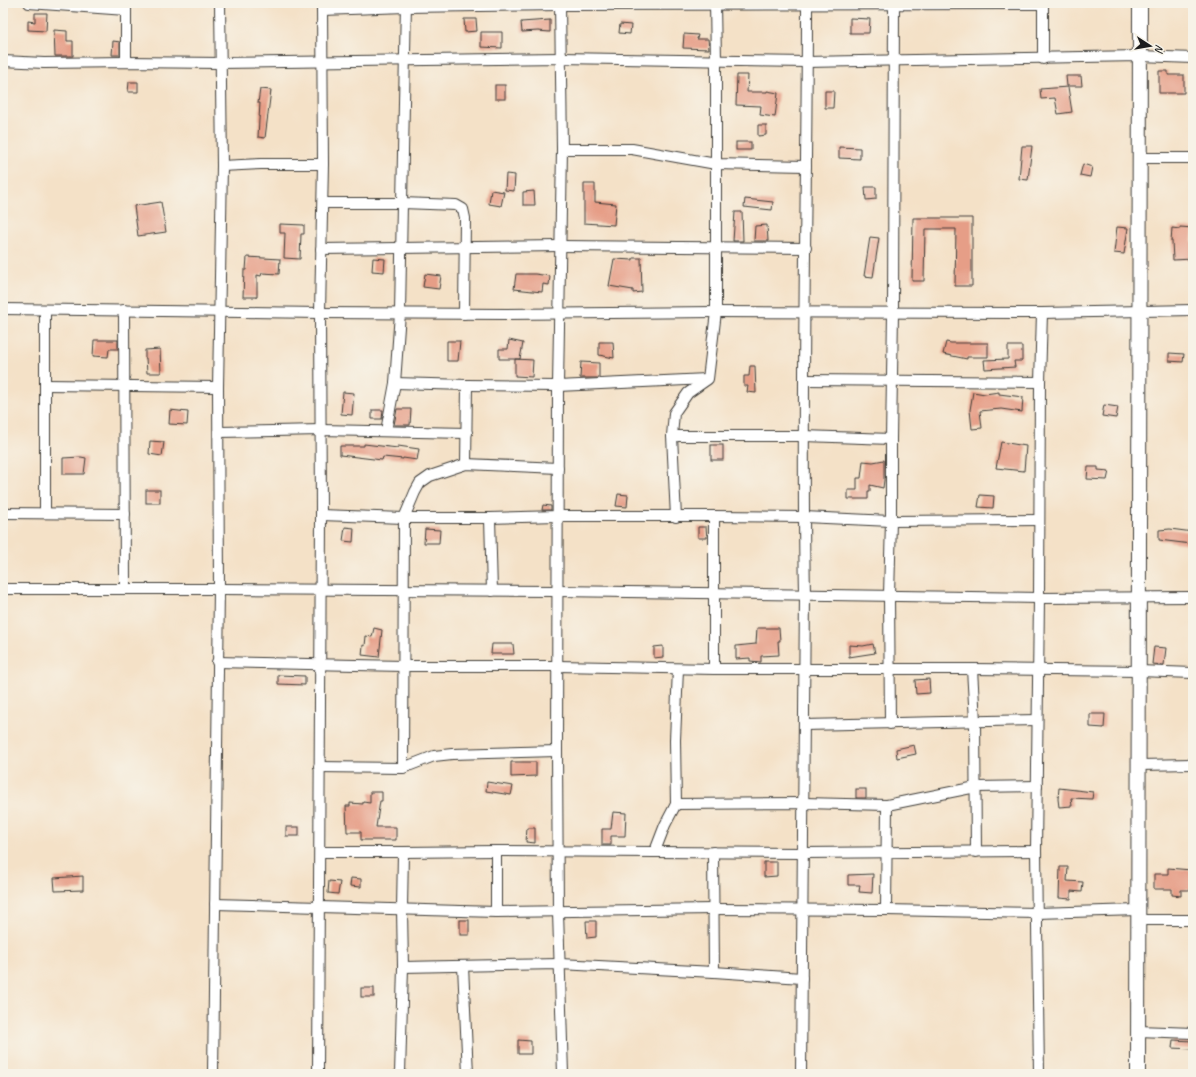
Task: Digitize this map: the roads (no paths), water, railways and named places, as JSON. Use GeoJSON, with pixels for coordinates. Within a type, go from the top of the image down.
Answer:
{"type":"FeatureCollection","features":[{"type":"Feature","properties":{"kind":"main road"},"geometry":{"type":"LineString","coordinates":[[1138,1074],[1140,3]]}},
{"type":"Feature","properties":{"kind":"street"},"geometry":{"type":"LineString","coordinates":[[29,3],[126,7],[126,62]]}},
{"type":"Feature","properties":{"kind":"street"},"geometry":{"type":"LineString","coordinates":[[213,1074],[219,588],[218,387],[222,166],[220,3]]}},
{"type":"Feature","properties":{"kind":"street"},"geometry":{"type":"LineString","coordinates":[[318,1074],[321,589],[320,313],[323,202],[322,6],[560,4],[1043,4],[1043,59]]}},
{"type":"Feature","properties":{"kind":"street"},"geometry":{"type":"LineString","coordinates":[[560,4],[562,149],[558,386],[557,751],[558,912],[563,1074]]}},
{"type":"Feature","properties":{"kind":"street"},"geometry":{"type":"LineString","coordinates":[[676,516],[672,436],[674,413],[680,402],[688,393],[708,379],[716,312],[715,4]]}},
{"type":"Feature","properties":{"kind":"street"},"geometry":{"type":"LineString","coordinates":[[802,1074],[805,669],[804,380],[807,4]]}},
{"type":"Feature","properties":{"kind":"street"},"geometry":{"type":"LineString","coordinates":[[890,724],[889,596],[892,521],[890,439],[893,313],[894,4]]}},
{"type":"Feature","properties":{"kind":"street"},"geometry":{"type":"LineString","coordinates":[[386,431],[395,383],[400,313],[406,5]]}},
{"type":"Feature","properties":{"kind":"street"},"geometry":{"type":"LineString","coordinates":[[3,62],[220,63],[561,58],[806,62],[1043,59],[1140,56],[1193,58]]}},
{"type":"Feature","properties":{"kind":"street"},"geometry":{"type":"LineString","coordinates":[[562,149],[632,149],[716,164],[806,166]]}},
{"type":"Feature","properties":{"kind":"street"},"geometry":{"type":"LineString","coordinates":[[1140,158],[1193,158]]}},
{"type":"Feature","properties":{"kind":"street"},"geometry":{"type":"LineString","coordinates":[[222,166],[261,164],[323,164]]}},
{"type":"Feature","properties":{"kind":"street"},"geometry":{"type":"LineString","coordinates":[[323,202],[402,202],[456,205],[462,209],[465,218],[464,314]]}},
{"type":"Feature","properties":{"kind":"street"},"geometry":{"type":"LineString","coordinates":[[321,249],[560,246],[806,248]]}},
{"type":"Feature","properties":{"kind":"street"},"geometry":{"type":"LineString","coordinates":[[3,309],[464,314],[716,312],[1042,313],[1193,310]]}},
{"type":"Feature","properties":{"kind":"street"},"geometry":{"type":"LineString","coordinates":[[45,310],[44,386],[46,513]]}},
{"type":"Feature","properties":{"kind":"street"},"geometry":{"type":"LineString","coordinates":[[124,310],[125,589]]}},
{"type":"Feature","properties":{"kind":"street"},"geometry":{"type":"LineString","coordinates":[[1039,1074],[1036,851],[1040,382],[1042,313]]}},
{"type":"Feature","properties":{"kind":"street"},"geometry":{"type":"LineString","coordinates":[[395,383],[558,386],[708,379]]}},
{"type":"Feature","properties":{"kind":"street"},"geometry":{"type":"LineString","coordinates":[[804,380],[1040,382]]}},
{"type":"Feature","properties":{"kind":"street"},"geometry":{"type":"LineString","coordinates":[[466,464],[467,385]]}},
{"type":"Feature","properties":{"kind":"street"},"geometry":{"type":"LineString","coordinates":[[44,386],[218,387]]}},
{"type":"Feature","properties":{"kind":"street"},"geometry":{"type":"LineString","coordinates":[[219,432],[321,430],[467,433]]}},
{"type":"Feature","properties":{"kind":"street"},"geometry":{"type":"LineString","coordinates":[[672,436],[804,436],[890,439]]}},
{"type":"Feature","properties":{"kind":"street"},"geometry":{"type":"LineString","coordinates":[[403,768],[404,518],[414,492],[420,483],[430,476],[466,464],[558,468]]}},
{"type":"Feature","properties":{"kind":"street"},"geometry":{"type":"LineString","coordinates":[[3,512],[125,514]]}},
{"type":"Feature","properties":{"kind":"street"},"geometry":{"type":"LineString","coordinates":[[321,515],[404,518],[714,516],[892,521],[1039,520]]}},
{"type":"Feature","properties":{"kind":"street"},"geometry":{"type":"LineString","coordinates":[[714,516],[714,669]]}},
{"type":"Feature","properties":{"kind":"street"},"geometry":{"type":"LineString","coordinates":[[490,518],[492,591]]}},
{"type":"Feature","properties":{"kind":"street"},"geometry":{"type":"LineString","coordinates":[[3,589],[219,588],[1039,598],[1193,597]]}},
{"type":"Feature","properties":{"kind":"street"},"geometry":{"type":"LineString","coordinates":[[217,662],[403,666],[558,666],[678,669],[972,669],[1193,673]]}},
{"type":"Feature","properties":{"kind":"street"},"geometry":{"type":"LineString","coordinates":[[655,851],[665,825],[676,804],[675,740],[678,669]]}},
{"type":"Feature","properties":{"kind":"street"},"geometry":{"type":"LineString","coordinates":[[972,669],[975,720],[976,852]]}},
{"type":"Feature","properties":{"kind":"street"},"geometry":{"type":"LineString","coordinates":[[804,725],[890,724],[975,720],[1037,720]]}},
{"type":"Feature","properties":{"kind":"street"},"geometry":{"type":"LineString","coordinates":[[319,767],[403,768],[434,756],[557,751]]}},
{"type":"Feature","properties":{"kind":"street"},"geometry":{"type":"LineString","coordinates":[[1139,765],[1193,764]]}},
{"type":"Feature","properties":{"kind":"street"},"geometry":{"type":"LineString","coordinates":[[676,804],[888,805],[976,787],[1037,786]]}},
{"type":"Feature","properties":{"kind":"street"},"geometry":{"type":"LineString","coordinates":[[886,910],[888,805]]}},
{"type":"Feature","properties":{"kind":"street"},"geometry":{"type":"LineString","coordinates":[[496,851],[496,912]]}},
{"type":"Feature","properties":{"kind":"street"},"geometry":{"type":"LineString","coordinates":[[320,852],[655,851],[888,853],[1036,851]]}},
{"type":"Feature","properties":{"kind":"street"},"geometry":{"type":"LineString","coordinates":[[400,1074],[403,967],[403,852]]}},
{"type":"Feature","properties":{"kind":"street"},"geometry":{"type":"LineString","coordinates":[[713,852],[714,972]]}},
{"type":"Feature","properties":{"kind":"street"},"geometry":{"type":"LineString","coordinates":[[215,904],[496,912],[713,909],[886,910],[1139,915],[1193,920]]}},
{"type":"Feature","properties":{"kind":"street"},"geometry":{"type":"LineString","coordinates":[[403,967],[560,964],[802,978]]}},
{"type":"Feature","properties":{"kind":"street"},"geometry":{"type":"LineString","coordinates":[[463,966],[468,1074]]}},
{"type":"Feature","properties":{"kind":"street"},"geometry":{"type":"LineString","coordinates":[[1138,1031],[1193,1033]]}}]}
